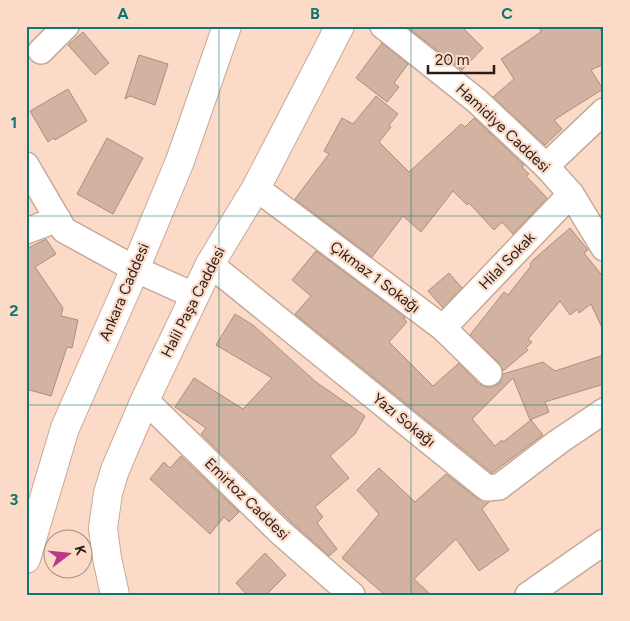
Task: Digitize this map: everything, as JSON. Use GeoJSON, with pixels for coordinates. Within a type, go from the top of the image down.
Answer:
{"type":"FeatureCollection","features":[{"type":"Feature","properties":{"kind":"street"},"geometry":{"type":"LineString","coordinates":[[41,51],[66,26]]}},
{"type":"Feature","properties":{"kind":"street","name":"Ankara Caddesi"},"geometry":{"type":"LineString","coordinates":[[26,559],[65,428],[180,161],[227,26]]}},
{"type":"Feature","properties":{"kind":"street","name":"Halil Paşa Caddesi"},"geometry":{"type":"LineString","coordinates":[[115,595],[103,528],[108,493],[115,470],[145,400],[210,264],[256,188],[340,26]]}},
{"type":"Feature","properties":{"kind":"street","name":"Hamidiye Caddesi"},"geometry":{"type":"LineString","coordinates":[[383,26],[477,100],[546,166],[571,194],[604,248]]}},
{"type":"Feature","properties":{"kind":"street"},"geometry":{"type":"LineString","coordinates":[[546,166],[604,111]]}},
{"type":"Feature","properties":{"kind":"street"},"geometry":{"type":"LineString","coordinates":[[26,165],[64,230],[135,269],[195,296]]}},
{"type":"Feature","properties":{"kind":"street","name":"Çıkmaz 1 Sokağı"},"geometry":{"type":"LineString","coordinates":[[256,188],[443,328],[489,373]]}},
{"type":"Feature","properties":{"kind":"street","name":"Hilal Sokak"},"geometry":{"type":"LineString","coordinates":[[443,328],[571,194]]}},
{"type":"Feature","properties":{"kind":"street"},"geometry":{"type":"LineString","coordinates":[[26,231],[58,219]]}},
{"type":"Feature","properties":{"kind":"street","name":"Yazı Sokağı"},"geometry":{"type":"LineString","coordinates":[[210,264],[487,488],[499,487],[558,442],[604,411]]}},
{"type":"Feature","properties":{"kind":"street","name":"Emirtoz Caddesi"},"geometry":{"type":"LineString","coordinates":[[145,400],[280,532],[352,595]]}},
{"type":"Feature","properties":{"kind":"street"},"geometry":{"type":"LineString","coordinates":[[528,595],[604,542]]}},
{"type":"Feature","properties":{"kind":"building"},"geometry":{"type":"Polygon","coordinates":[[[406,26],[461,26],[483,48],[462,70],[406,26]]]}},
{"type":"Feature","properties":{"kind":"building"},"geometry":{"type":"Polygon","coordinates":[[[539,26],[599,26],[604,38],[604,64],[591,70],[603,89],[554,120],[562,129],[545,145],[493,97],[514,79],[501,59],[541,32],[539,26]]]}},
{"type":"Feature","properties":{"kind":"building"},"geometry":{"type":"Polygon","coordinates":[[[83,32],[109,63],[95,75],[68,45],[83,32]]]}},
{"type":"Feature","properties":{"kind":"building"},"geometry":{"type":"Polygon","coordinates":[[[382,43],[408,64],[394,83],[399,87],[387,102],[356,78],[382,43]]]}},
{"type":"Feature","properties":{"kind":"building"},"geometry":{"type":"Polygon","coordinates":[[[139,55],[168,64],[155,105],[130,96],[125,99],[139,55]]]}},
{"type":"Feature","properties":{"kind":"building"},"geometry":{"type":"Polygon","coordinates":[[[68,89],[87,121],[55,140],[53,138],[48,142],[30,111],[68,89]]]}},
{"type":"Feature","properties":{"kind":"building"},"geometry":{"type":"Polygon","coordinates":[[[376,96],[398,114],[389,125],[391,127],[379,142],[409,172],[461,124],[465,127],[474,118],[524,165],[522,167],[529,174],[526,176],[547,198],[513,234],[502,222],[494,230],[469,203],[467,205],[453,191],[421,232],[403,216],[372,257],[295,199],[329,154],[324,151],[342,118],[353,124],[376,96]]]}},
{"type":"Feature","properties":{"kind":"building"},"geometry":{"type":"Polygon","coordinates":[[[107,138],[143,158],[113,214],[77,194],[107,138]]]}},
{"type":"Feature","properties":{"kind":"building"},"geometry":{"type":"Polygon","coordinates":[[[570,228],[588,250],[584,253],[604,278],[604,332],[591,304],[579,313],[578,309],[570,315],[560,301],[528,339],[532,342],[526,348],[528,350],[503,371],[499,363],[470,335],[504,292],[508,295],[531,266],[530,264],[533,260],[570,228]]]}},
{"type":"Feature","properties":{"kind":"building"},"geometry":{"type":"Polygon","coordinates":[[[46,239],[56,254],[35,267],[63,308],[61,316],[78,320],[72,348],[67,347],[51,396],[26,389],[26,249],[46,239]]]}},
{"type":"Feature","properties":{"kind":"building"},"geometry":{"type":"Polygon","coordinates":[[[316,251],[405,317],[404,319],[407,322],[389,342],[433,386],[459,363],[479,384],[492,387],[500,383],[503,374],[543,362],[555,371],[604,355],[604,384],[545,402],[549,412],[530,420],[513,378],[472,419],[495,446],[531,420],[543,435],[492,473],[295,314],[311,296],[292,280],[316,251]]]}},
{"type":"Feature","properties":{"kind":"building"},"geometry":{"type":"Polygon","coordinates":[[[449,273],[462,288],[443,308],[428,291],[449,273]]]}},
{"type":"Feature","properties":{"kind":"building"},"geometry":{"type":"Polygon","coordinates":[[[235,314],[253,325],[316,382],[365,416],[355,434],[330,456],[349,478],[315,507],[323,517],[317,523],[337,549],[329,556],[290,521],[201,434],[206,428],[175,407],[194,378],[243,409],[272,378],[216,345],[235,314]]]}},
{"type":"Feature","properties":{"kind":"building"},"geometry":{"type":"Polygon","coordinates":[[[181,456],[239,512],[229,522],[224,517],[210,534],[150,479],[164,462],[170,468],[181,456]]]}},
{"type":"Feature","properties":{"kind":"building"},"geometry":{"type":"Polygon","coordinates":[[[379,468],[415,502],[446,474],[478,499],[489,502],[482,509],[509,550],[479,571],[456,539],[414,579],[431,595],[385,595],[342,558],[379,514],[357,490],[379,468]]]}},
{"type":"Feature","properties":{"kind":"building"},"geometry":{"type":"Polygon","coordinates":[[[265,553],[286,575],[266,595],[247,595],[236,583],[265,553]]]}}]}
